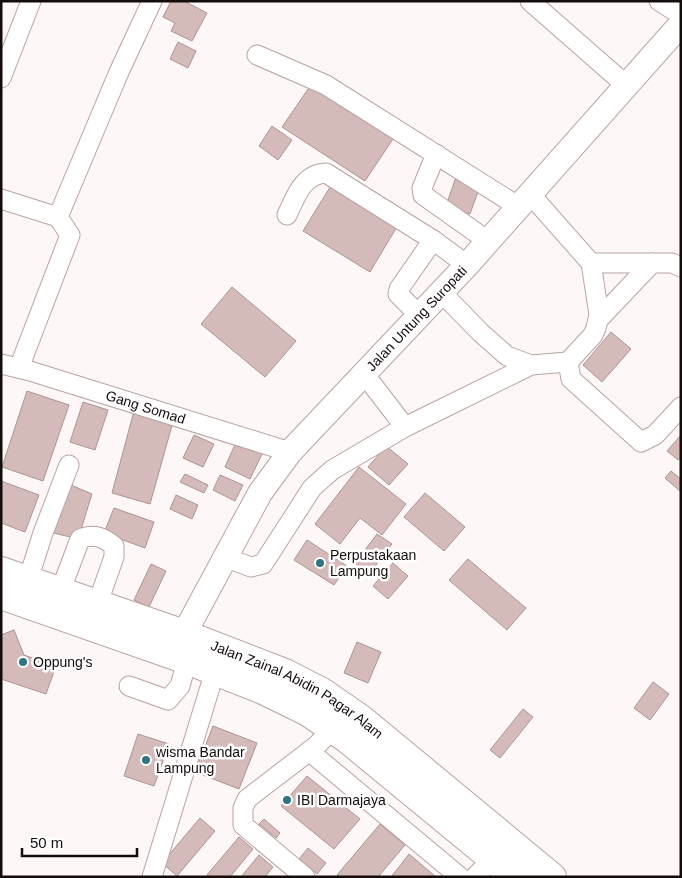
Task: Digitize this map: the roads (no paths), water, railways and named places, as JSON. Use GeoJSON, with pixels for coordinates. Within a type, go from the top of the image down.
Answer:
{"type":"FeatureCollection","features":[{"type":"Feature","properties":{"kind":"highway","name":"Jalan Zainal Abidin Pagar Alam"},"geometry":{"type":"LineString","coordinates":[[1,571],[59,598],[185,647],[285,673],[322,692],[347,708],[503,868]]}},
{"type":"Feature","properties":{"kind":"highway","name":"Jalan Zainal Abidin Pagar Alam"},"geometry":{"type":"LineString","coordinates":[[1,595],[59,598]]}},
{"type":"Feature","properties":{"kind":"highway","name":"Jalan Zainal Abidin Pagar Alam"},"geometry":{"type":"LineString","coordinates":[[185,647],[215,671],[263,690],[308,712],[333,728],[503,868],[552,877]]}},
{"type":"Feature","properties":{"kind":"main road","name":"Jalan Untung Suropati"},"geometry":{"type":"LineString","coordinates":[[185,647],[224,557],[260,492],[290,452],[365,375],[467,265],[681,24]]}},
{"type":"Feature","properties":{"kind":"street"},"geometry":{"type":"LineString","coordinates":[[1,78],[31,1]]}},
{"type":"Feature","properties":{"kind":"street"},"geometry":{"type":"LineString","coordinates":[[58,217],[119,72],[152,1]]}},
{"type":"Feature","properties":{"kind":"street"},"geometry":{"type":"LineString","coordinates":[[530,1],[627,86]]}},
{"type":"Feature","properties":{"kind":"street"},"geometry":{"type":"LineString","coordinates":[[659,1],[681,14]]}},
{"type":"Feature","properties":{"kind":"street"},"geometry":{"type":"LineString","coordinates":[[224,557],[251,567],[263,564],[312,488],[332,470],[405,427],[531,365],[568,362],[593,335],[598,320],[591,263],[524,201],[436,154],[326,85],[258,55]]}},
{"type":"Feature","properties":{"kind":"street"},"geometry":{"type":"LineString","coordinates":[[436,154],[422,188],[423,195],[488,241]]}},
{"type":"Feature","properties":{"kind":"street"},"geometry":{"type":"LineString","coordinates":[[287,215],[305,181],[316,174],[326,173],[433,240],[467,265]]}},
{"type":"Feature","properties":{"kind":"street"},"geometry":{"type":"LineString","coordinates":[[1,199],[58,217],[68,230],[70,240],[10,366]]}},
{"type":"Feature","properties":{"kind":"street"},"geometry":{"type":"LineString","coordinates":[[419,315],[398,294],[399,289],[433,240]]}},
{"type":"Feature","properties":{"kind":"street"},"geometry":{"type":"LineString","coordinates":[[591,263],[672,263],[681,267]]}},
{"type":"Feature","properties":{"kind":"street"},"geometry":{"type":"LineString","coordinates":[[598,320],[652,264]]}},
{"type":"Feature","properties":{"kind":"street"},"geometry":{"type":"LineString","coordinates":[[441,292],[481,333],[507,356],[531,365]]}},
{"type":"Feature","properties":{"kind":"street"},"geometry":{"type":"LineString","coordinates":[[568,362],[571,379],[639,442],[647,441],[656,435],[681,407]]}},
{"type":"Feature","properties":{"kind":"street","name":"Gang Somad"},"geometry":{"type":"LineString","coordinates":[[10,366],[290,452]]}},
{"type":"Feature","properties":{"kind":"street"},"geometry":{"type":"LineString","coordinates":[[365,375],[405,427]]}},
{"type":"Feature","properties":{"kind":"street"},"geometry":{"type":"LineString","coordinates":[[59,598],[43,533],[70,465]]}},
{"type":"Feature","properties":{"kind":"street"},"geometry":{"type":"LineString","coordinates":[[129,686],[168,700],[180,686],[185,647]]}},
{"type":"Feature","properties":{"kind":"street"},"geometry":{"type":"LineString","coordinates":[[152,877],[215,671]]}},
{"type":"Feature","properties":{"kind":"street"},"geometry":{"type":"LineString","coordinates":[[305,877],[243,824],[243,808],[247,799],[309,751],[333,728]]}},
{"type":"Feature","properties":{"kind":"street"},"geometry":{"type":"LineString","coordinates":[[309,751],[460,877]]}},
{"type":"Feature","properties":{"kind":"place","name":"Perpustakaan Lampung"},"geometry":{"type":"Point","coordinates":[320,563]}},
{"type":"Feature","properties":{"kind":"place","name":"Oppung's"},"geometry":{"type":"Point","coordinates":[23,662]}},
{"type":"Feature","properties":{"kind":"place","name":"wisma Bandar Lampung"},"geometry":{"type":"Point","coordinates":[146,760]}},
{"type":"Feature","properties":{"kind":"place","name":"IBI Darmajaya"},"geometry":{"type":"Point","coordinates":[287,800]}}]}
